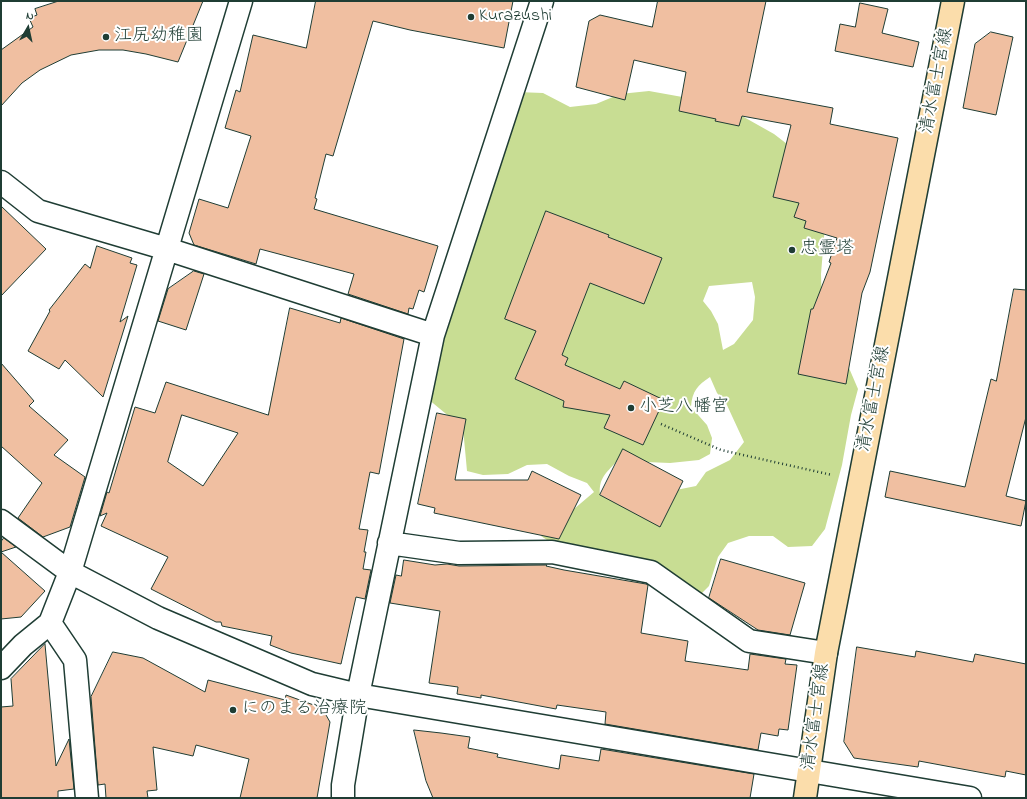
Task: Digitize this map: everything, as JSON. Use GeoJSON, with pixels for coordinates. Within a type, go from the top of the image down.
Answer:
{"type":"FeatureCollection","features":[{"type":"Feature","properties":{"kind":"main road","name":"清水富士宮線"},"geometry":{"type":"LineString","coordinates":[[805,798],[826,653],[953,1]]}},
{"type":"Feature","properties":{"kind":"street"},"geometry":{"type":"LineString","coordinates":[[1,668],[23,645],[50,623],[70,572],[241,1]]}},
{"type":"Feature","properties":{"kind":"street"},"geometry":{"type":"LineString","coordinates":[[343,798],[342,785],[358,695],[433,335],[542,1]]}},
{"type":"Feature","properties":{"kind":"street"},"geometry":{"type":"LineString","coordinates":[[1,182],[38,211],[167,249],[433,335]]}},
{"type":"Feature","properties":{"kind":"street"},"geometry":{"type":"LineString","coordinates":[[1,521],[70,572],[158,618],[312,684],[358,695],[970,798]]}},
{"type":"Feature","properties":{"kind":"street"},"geometry":{"type":"LineString","coordinates":[[389,543],[459,554],[552,552],[651,572],[749,641],[826,653]]}},
{"type":"Feature","properties":{"kind":"street"},"geometry":{"type":"LineString","coordinates":[[50,623],[75,660],[87,798]]}},
{"type":"Feature","properties":{"kind":"path"},"geometry":{"type":"LineString","coordinates":[[661,424],[721,450],[837,476]]}},
{"type":"Feature","properties":{"kind":"green space"},"geometry":{"type":"Polygon","coordinates":[[[649,91],[688,98],[742,116],[774,134],[787,144],[825,225],[821,274],[822,305],[858,389],[851,415],[842,465],[825,529],[812,546],[788,547],[773,536],[749,536],[728,543],[718,557],[709,586],[700,595],[643,563],[613,553],[559,548],[541,536],[548,523],[574,509],[594,492],[587,483],[569,476],[547,464],[527,465],[508,474],[483,475],[467,471],[463,428],[422,394],[430,318],[444,262],[517,92],[543,93],[570,107],[596,104],[620,94],[649,91]],[[752,282],[709,286],[703,301],[711,311],[718,324],[723,350],[734,344],[753,320],[755,297],[752,282]],[[710,377],[696,389],[691,407],[707,425],[712,438],[710,454],[699,460],[670,463],[646,462],[620,457],[603,478],[600,488],[600,495],[627,508],[676,490],[696,486],[706,472],[730,460],[744,442],[726,403],[717,393],[710,377]]]}},
{"type":"Feature","properties":{"kind":"building"},"geometry":{"type":"Polygon","coordinates":[[[59,1],[203,1],[178,62],[123,50],[99,50],[71,55],[40,70],[22,83],[1,106],[1,50],[33,27],[29,18],[37,15],[35,9],[59,1]]]}},
{"type":"Feature","properties":{"kind":"building"},"geometry":{"type":"Polygon","coordinates":[[[316,1],[513,1],[504,48],[410,30],[373,21],[333,156],[326,154],[315,198],[317,199],[314,209],[438,246],[424,292],[419,290],[413,309],[409,308],[408,314],[348,294],[354,274],[260,249],[256,264],[194,245],[189,233],[199,199],[228,208],[251,136],[225,128],[236,90],[240,92],[253,35],[306,48],[316,1]]]}},
{"type":"Feature","properties":{"kind":"building"},"geometry":{"type":"Polygon","coordinates":[[[658,1],[766,1],[747,92],[833,108],[830,124],[898,138],[870,272],[862,293],[846,384],[798,374],[811,309],[813,309],[831,263],[829,262],[837,238],[804,228],[806,221],[794,217],[799,203],[773,197],[791,125],[742,116],[739,126],[715,121],[716,119],[679,111],[686,72],[634,60],[625,100],[576,87],[589,21],[600,15],[652,27],[658,1]]]}},
{"type":"Feature","properties":{"kind":"building"},"geometry":{"type":"Polygon","coordinates":[[[860,3],[888,9],[882,33],[919,42],[913,67],[835,51],[840,24],[855,27],[860,3]]]}},
{"type":"Feature","properties":{"kind":"building"},"geometry":{"type":"Polygon","coordinates":[[[991,32],[1013,37],[996,115],[963,108],[975,44],[991,32]]]}},
{"type":"Feature","properties":{"kind":"building"},"geometry":{"type":"Polygon","coordinates":[[[1,206],[46,249],[1,296],[1,206]]]}},
{"type":"Feature","properties":{"kind":"building"},"geometry":{"type":"Polygon","coordinates":[[[546,211],[609,235],[608,237],[662,258],[644,304],[590,283],[562,355],[568,358],[565,365],[620,389],[624,381],[664,400],[643,445],[604,428],[610,415],[563,407],[564,401],[515,379],[536,331],[505,319],[546,211]]]}},
{"type":"Feature","properties":{"kind":"building"},"geometry":{"type":"Polygon","coordinates":[[[97,246],[132,258],[130,263],[137,265],[120,322],[128,316],[103,397],[65,360],[59,369],[28,351],[50,311],[49,310],[85,264],[90,268],[97,246]]]}},
{"type":"Feature","properties":{"kind":"building"},"geometry":{"type":"Polygon","coordinates":[[[194,271],[204,274],[186,330],[158,321],[168,289],[194,271]]]}},
{"type":"Feature","properties":{"kind":"building"},"geometry":{"type":"Polygon","coordinates":[[[1014,289],[1026,290],[1026,417],[1006,496],[1026,501],[1021,526],[885,497],[890,471],[965,487],[991,379],[996,381],[1014,289]]]}},
{"type":"Feature","properties":{"kind":"building"},"geometry":{"type":"Polygon","coordinates":[[[290,308],[340,323],[341,318],[404,339],[379,474],[370,472],[359,529],[368,530],[363,569],[371,570],[365,599],[356,597],[341,664],[291,653],[270,645],[272,636],[222,626],[221,622],[216,622],[151,589],[168,557],[101,526],[107,513],[100,516],[107,492],[109,493],[135,407],[155,413],[166,382],[268,415],[290,308]],[[182,415],[168,462],[203,486],[238,433],[182,415]]]}},
{"type":"Feature","properties":{"kind":"building"},"geometry":{"type":"Polygon","coordinates":[[[1,363],[34,401],[29,406],[68,440],[54,455],[85,477],[70,527],[43,537],[18,518],[42,483],[1,446],[1,363]]]}},
{"type":"Feature","properties":{"kind":"building"},"geometry":{"type":"Polygon","coordinates":[[[437,413],[466,419],[455,480],[528,480],[532,471],[581,495],[559,539],[434,513],[435,508],[418,504],[437,413]]]}},
{"type":"Feature","properties":{"kind":"building"},"geometry":{"type":"Polygon","coordinates":[[[623,449],[683,481],[660,527],[600,495],[623,449]]]}},
{"type":"Feature","properties":{"kind":"building"},"geometry":{"type":"Polygon","coordinates":[[[4,538],[16,547],[1,552],[1,542],[4,538]]]}},
{"type":"Feature","properties":{"kind":"building"},"geometry":{"type":"Polygon","coordinates":[[[1,552],[45,591],[21,617],[1,619],[1,552]]]}},
{"type":"Feature","properties":{"kind":"building"},"geometry":{"type":"Polygon","coordinates":[[[721,559],[805,583],[790,635],[758,630],[709,598],[721,559]]]}},
{"type":"Feature","properties":{"kind":"building"},"geometry":{"type":"Polygon","coordinates":[[[404,560],[435,565],[447,564],[459,566],[547,565],[546,566],[564,570],[646,584],[648,585],[641,633],[688,641],[685,661],[748,670],[750,654],[786,659],[785,664],[797,665],[788,730],[779,729],[778,736],[761,733],[758,750],[605,724],[606,712],[557,705],[556,709],[481,695],[481,698],[457,694],[458,687],[429,683],[440,611],[390,603],[396,575],[401,576],[404,560]]]}},
{"type":"Feature","properties":{"kind":"building"},"geometry":{"type":"Polygon","coordinates":[[[45,644],[56,766],[69,739],[74,789],[58,791],[58,798],[1,798],[1,707],[13,706],[11,679],[45,644]]]}},
{"type":"Feature","properties":{"kind":"building"},"geometry":{"type":"Polygon","coordinates":[[[857,647],[915,657],[916,651],[973,662],[975,654],[1026,664],[1026,775],[1006,771],[1005,777],[919,761],[918,767],[854,758],[844,742],[857,647]]]}},
{"type":"Feature","properties":{"kind":"building"},"geometry":{"type":"Polygon","coordinates":[[[113,652],[143,658],[205,692],[208,680],[285,700],[286,695],[322,708],[330,722],[317,798],[240,798],[249,759],[196,745],[193,756],[153,747],[157,790],[147,791],[148,798],[106,798],[105,784],[98,785],[91,697],[113,652]]]}},
{"type":"Feature","properties":{"kind":"building"},"geometry":{"type":"Polygon","coordinates":[[[414,730],[470,737],[468,748],[498,754],[497,757],[559,769],[561,755],[599,761],[601,749],[754,774],[750,798],[433,798],[426,781],[414,730]]]}},
{"type":"Feature","properties":{"kind":"place","name":"Kurazushi"},"geometry":{"type":"Point","coordinates":[471,17]}},
{"type":"Feature","properties":{"kind":"place","name":"江尻幼稚園"},"geometry":{"type":"Point","coordinates":[106,37]}},
{"type":"Feature","properties":{"kind":"place","name":"忠霊塔"},"geometry":{"type":"Point","coordinates":[792,250]}},
{"type":"Feature","properties":{"kind":"place","name":"小芝八幡宮"},"geometry":{"type":"Point","coordinates":[631,408]}},
{"type":"Feature","properties":{"kind":"place","name":"にのまる治療院"},"geometry":{"type":"Point","coordinates":[233,710]}}]}
